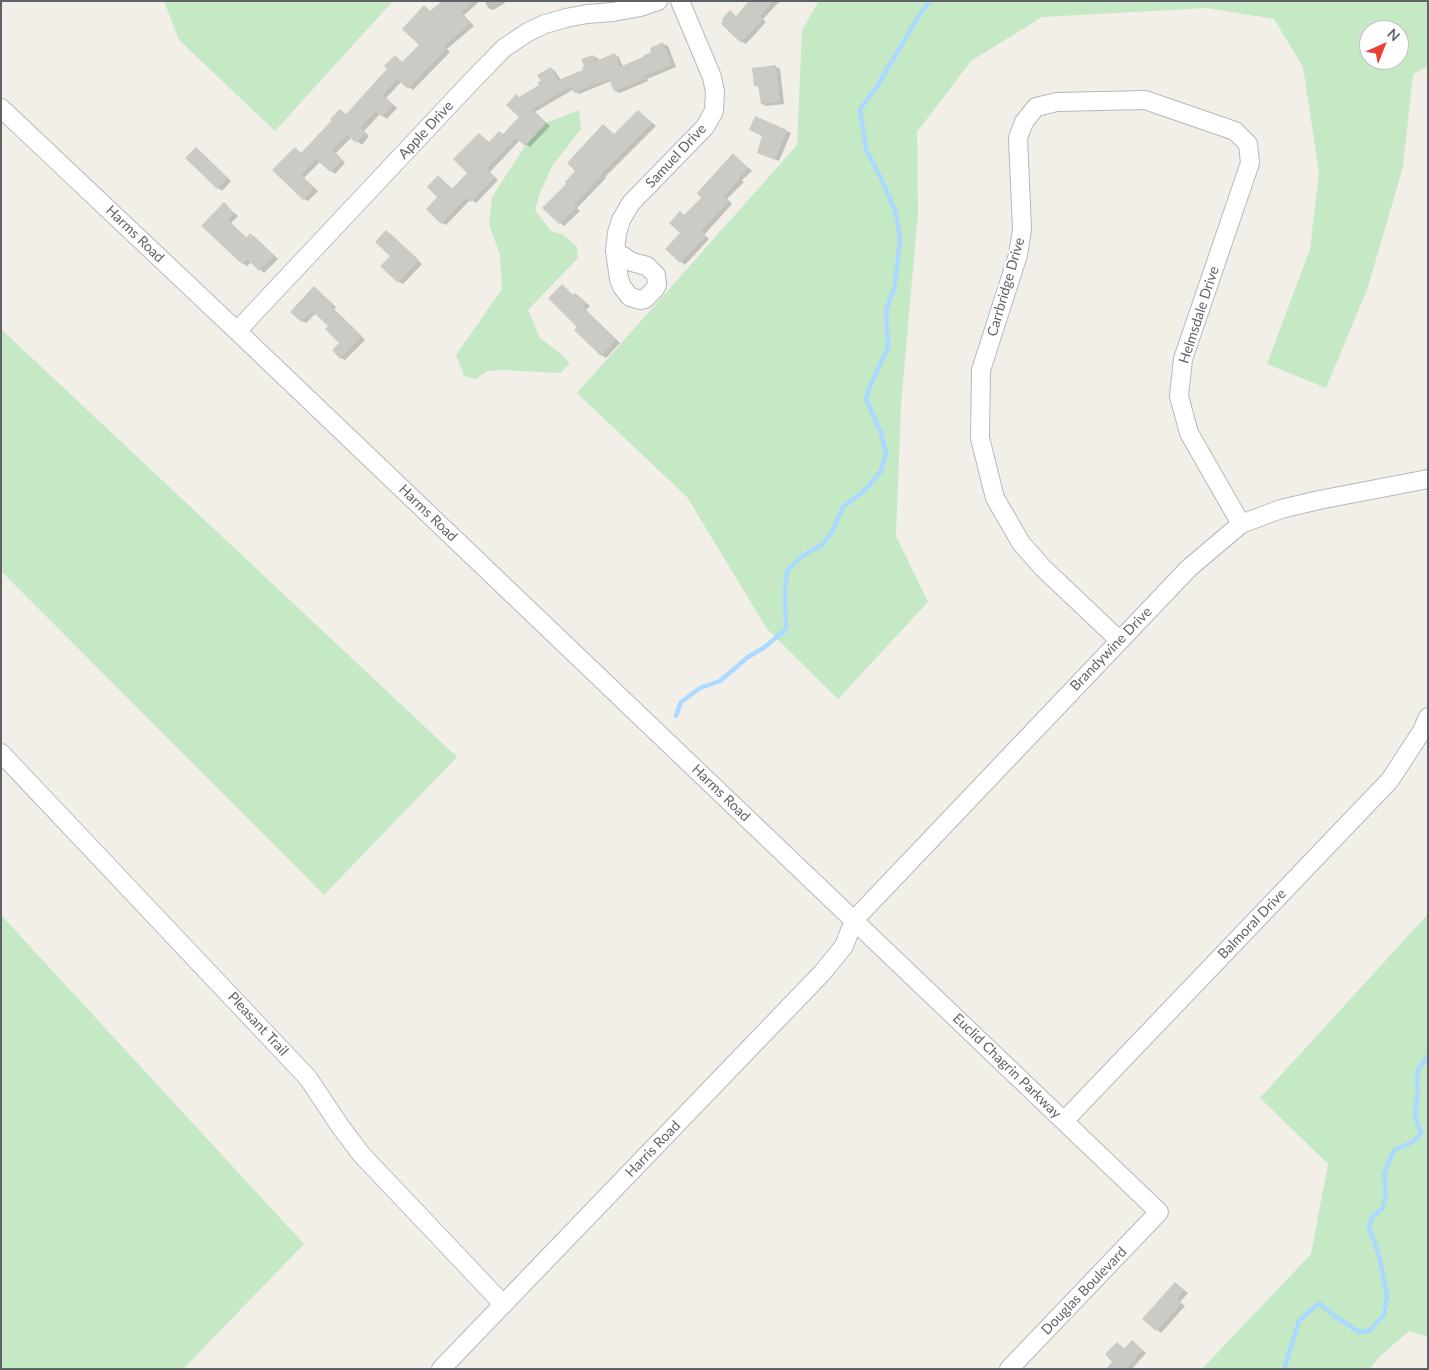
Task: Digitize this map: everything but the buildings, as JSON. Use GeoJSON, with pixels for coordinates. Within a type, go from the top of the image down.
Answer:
{"type":"FeatureCollection","features":[{"type":"Feature","properties":{"kind":"street","name":"Apple Drive"},"geometry":{"type":"LineString","coordinates":[[237,331],[504,48],[528,32],[545,24],[587,14],[642,7],[658,1]]}},
{"type":"Feature","properties":{"kind":"street","name":"Samuel Drive"},"geometry":{"type":"LineString","coordinates":[[615,251],[621,220],[632,203],[704,127],[714,111],[715,92],[712,77],[680,1]]}},
{"type":"Feature","properties":{"kind":"street","name":"Carrbridge Drive"},"geometry":{"type":"LineString","coordinates":[[1118,640],[1043,568],[1021,543],[995,498],[980,438],[981,370],[1018,255],[1022,229],[1018,138],[1024,122],[1036,107],[1057,102],[1145,100],[1235,131]]}},
{"type":"Feature","properties":{"kind":"street","name":"Harms Road"},"geometry":{"type":"LineString","coordinates":[[1,108],[854,920]]}},
{"type":"Feature","properties":{"kind":"street","name":"Helmsdale Drive"},"geometry":{"type":"LineString","coordinates":[[1235,131],[1248,144],[1250,163],[1183,359],[1179,396],[1189,433],[1241,524]]}},
{"type":"Feature","properties":{"kind":"street","name":"Brandywine Drive"},"geometry":{"type":"LineString","coordinates":[[854,920],[1118,640],[1189,568],[1241,524],[1318,500],[1428,479]]}},
{"type":"Feature","properties":{"kind":"street","name":"Balmoral Drive"},"geometry":{"type":"LineString","coordinates":[[1064,1121],[1390,780],[1422,730],[1428,717]]}},
{"type":"Feature","properties":{"kind":"street","name":"Pleasant Trail"},"geometry":{"type":"LineString","coordinates":[[1,753],[308,1078],[340,1126],[362,1154],[503,1304]]}},
{"type":"Feature","properties":{"kind":"street","name":"Euclid Chagrin Parkway"},"geometry":{"type":"LineString","coordinates":[[854,920],[1159,1212]]}},
{"type":"Feature","properties":{"kind":"street","name":"Harris Road"},"geometry":{"type":"LineString","coordinates":[[440,1369],[822,973],[844,946],[854,920]]}},
{"type":"Feature","properties":{"kind":"street","name":"Douglas Boulevard"},"geometry":{"type":"LineString","coordinates":[[1009,1369],[1159,1212]]}},
{"type":"Feature","properties":{"kind":"green space"},"geometry":{"type":"Polygon","coordinates":[[[164,1],[393,1],[275,131],[179,40],[164,1]]]}},
{"type":"Feature","properties":{"kind":"green space"},"geometry":{"type":"Polygon","coordinates":[[[819,1],[1428,1],[1428,66],[1413,74],[1403,167],[1368,287],[1326,388],[1267,364],[1310,249],[1319,173],[1303,67],[1274,19],[1207,8],[1042,17],[971,61],[917,132],[918,212],[901,405],[896,536],[928,602],[838,699],[767,629],[687,497],[577,393],[797,145],[802,30],[819,1]]]}},
{"type":"Feature","properties":{"kind":"green space"},"geometry":{"type":"Polygon","coordinates":[[[579,110],[581,129],[552,166],[535,210],[551,231],[564,235],[577,247],[578,258],[528,310],[540,338],[570,363],[560,373],[503,370],[487,371],[476,379],[464,376],[456,355],[502,289],[500,255],[489,224],[492,197],[525,146],[546,123],[579,110]]]}},
{"type":"Feature","properties":{"kind":"green space"},"geometry":{"type":"Polygon","coordinates":[[[1,329],[457,757],[324,895],[1,571],[1,329]]]}},
{"type":"Feature","properties":{"kind":"green space"},"geometry":{"type":"Polygon","coordinates":[[[1428,914],[1428,1337],[1409,1331],[1378,1358],[1370,1369],[1202,1369],[1311,1254],[1328,1164],[1260,1098],[1428,914]]]}},
{"type":"Feature","properties":{"kind":"green space"},"geometry":{"type":"Polygon","coordinates":[[[1,915],[304,1244],[183,1369],[1,1369],[1,915]]]}},
{"type":"Feature","properties":{"kind":"waterway"},"geometry":{"type":"LineString","coordinates":[[676,716],[681,702],[700,688],[720,681],[748,657],[765,647],[786,629],[785,590],[787,571],[802,556],[822,545],[832,532],[843,507],[866,489],[881,471],[886,454],[881,433],[866,399],[888,347],[886,311],[895,285],[900,240],[896,213],[866,149],[860,109],[876,88],[920,14],[930,1]]}},
{"type":"Feature","properties":{"kind":"waterway"},"geometry":{"type":"LineString","coordinates":[[1284,1369],[1299,1321],[1319,1303],[1359,1332],[1369,1331],[1384,1315],[1387,1296],[1379,1256],[1369,1226],[1372,1217],[1382,1209],[1386,1193],[1384,1174],[1394,1150],[1411,1143],[1421,1134],[1415,1115],[1418,1070],[1428,1055]]}}]}
